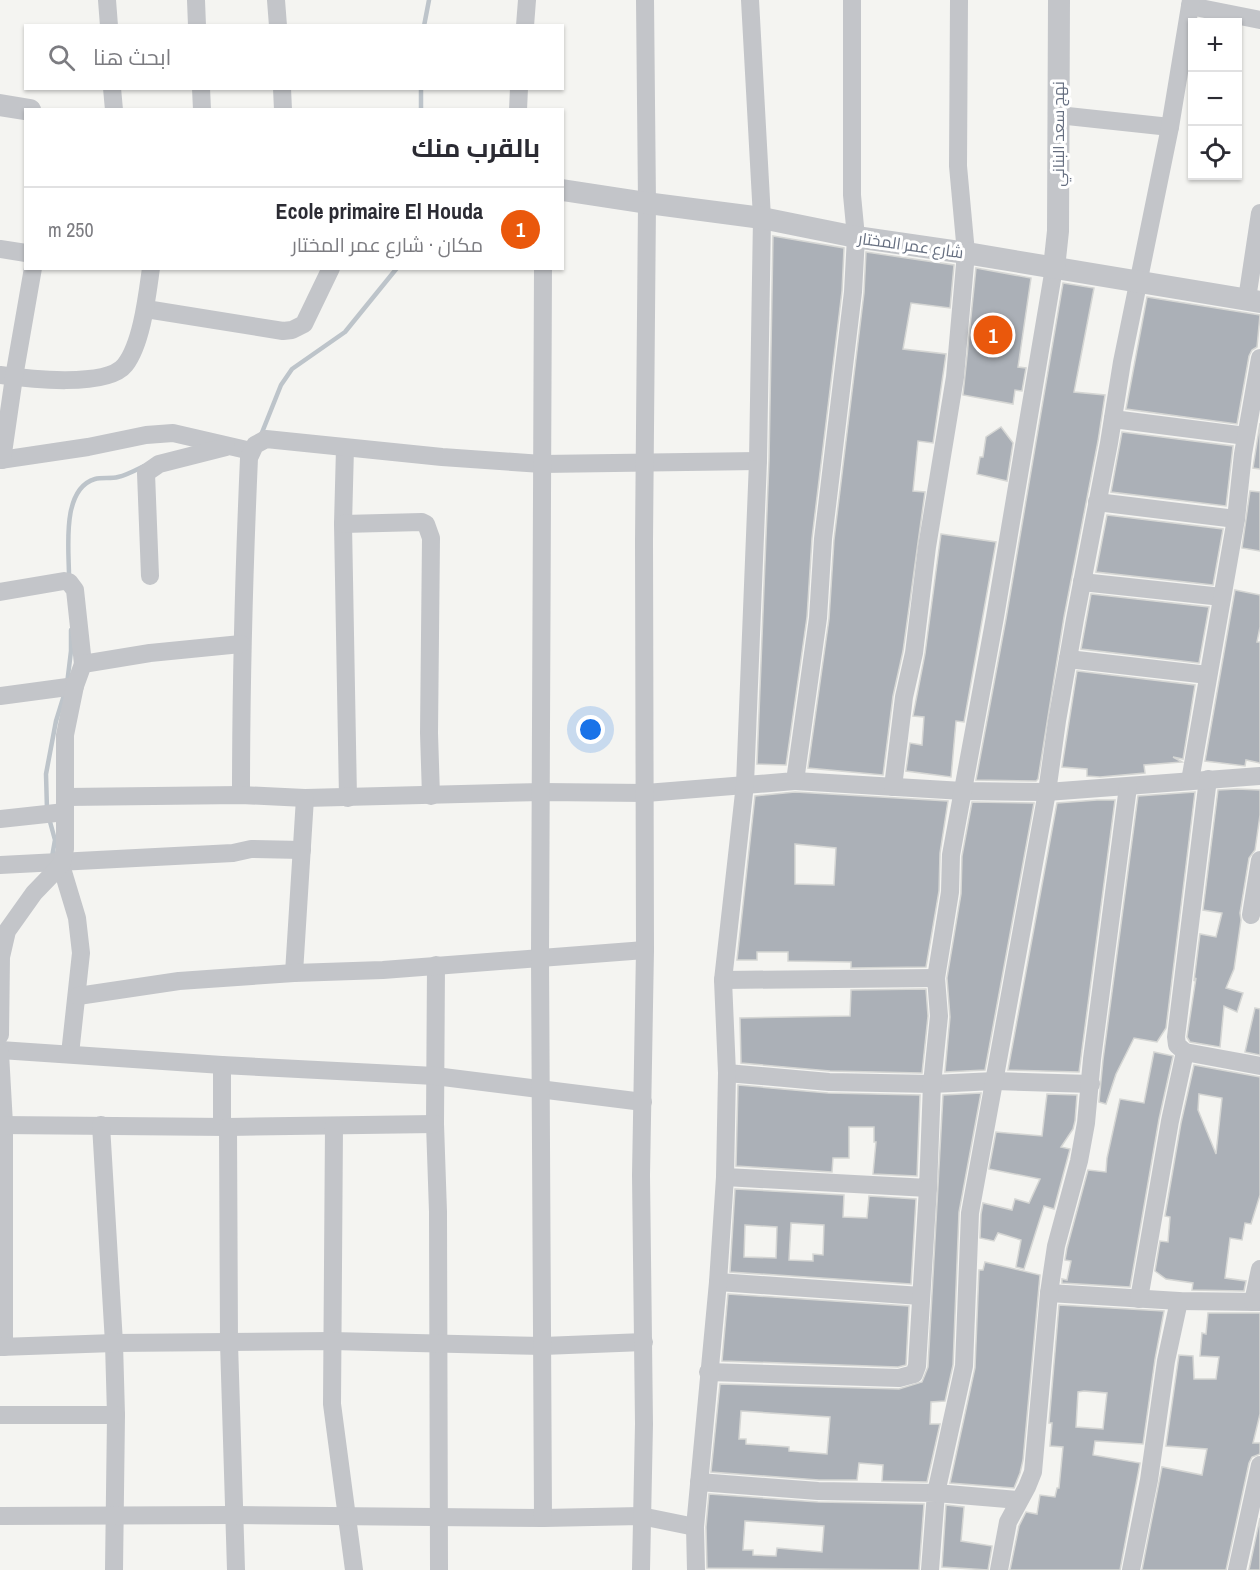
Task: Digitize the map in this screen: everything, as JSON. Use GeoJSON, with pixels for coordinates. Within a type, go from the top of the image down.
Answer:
{"type":"FeatureCollection","features":[{"type":"Feature","properties":{"kind":"street"},"geometry":{"type":"LineString","coordinates":[[107,0],[109,24]]}},
{"type":"Feature","properties":{"kind":"street"},"geometry":{"type":"LineString","coordinates":[[196,0],[197,24]]}},
{"type":"Feature","properties":{"kind":"street"},"geometry":{"type":"LineString","coordinates":[[276,0],[278,24]]}},
{"type":"Feature","properties":{"kind":"street"},"geometry":{"type":"LineString","coordinates":[[525,24],[527,0]]}},
{"type":"Feature","properties":{"kind":"street"},"geometry":{"type":"LineString","coordinates":[[641,1570],[644,1342],[641,1175],[646,793],[645,0]]}},
{"type":"Feature","properties":{"kind":"street"},"geometry":{"type":"LineString","coordinates":[[696,1570],[695,1527],[718,1282],[725,1177],[727,1073],[723,981],[745,784],[758,461],[762,218],[750,0]]}},
{"type":"Feature","properties":{"kind":"street"},"geometry":{"type":"LineString","coordinates":[[795,781],[818,618],[824,539],[852,303],[856,237],[852,195],[852,0]]}},
{"type":"Feature","properties":{"kind":"street"},"geometry":{"type":"LineString","coordinates":[[893,787],[904,697],[914,652],[927,547],[955,376],[966,253],[958,166],[958,0]]}},
{"type":"Feature","properties":{"kind":"street","name":"نهج سعد البناني"},"geometry":{"type":"LineString","coordinates":[[1054,268],[1058,231],[1059,0]]}},
{"type":"Feature","properties":{"kind":"street"},"geometry":{"type":"LineString","coordinates":[[931,1570],[936,1493],[964,1366],[970,1213],[1122,362],[1170,127],[1191,3],[1260,20]]}},
{"type":"Feature","properties":{"kind":"street"},"geometry":{"type":"LineString","coordinates":[[112,90],[114,108]]}},
{"type":"Feature","properties":{"kind":"street"},"geometry":{"type":"LineString","coordinates":[[201,90],[202,108]]}},
{"type":"Feature","properties":{"kind":"street"},"geometry":{"type":"LineString","coordinates":[[282,90],[283,108]]}},
{"type":"Feature","properties":{"kind":"street"},"geometry":{"type":"LineString","coordinates":[[518,108],[519,90]]}},
{"type":"Feature","properties":{"kind":"street"},"geometry":{"type":"LineString","coordinates":[[0,103],[24,109]]}},
{"type":"Feature","properties":{"kind":"street"},"geometry":{"type":"LineString","coordinates":[[1058,115],[1170,127]]}},
{"type":"Feature","properties":{"kind":"street","name":"شارع عمر المختار"},"geometry":{"type":"LineString","coordinates":[[564,190],[762,218],[856,237],[1254,300]]}},
{"type":"Feature","properties":{"kind":"street"},"geometry":{"type":"LineString","coordinates":[[1254,300],[1260,213]]}},
{"type":"Feature","properties":{"kind":"street"},"geometry":{"type":"LineString","coordinates":[[0,249],[24,253]]}},
{"type":"Feature","properties":{"kind":"street"},"geometry":{"type":"LineString","coordinates":[[708,1372],[899,1378],[914,1374],[917,1366],[932,1084],[939,1016],[936,978],[950,892],[951,855],[1054,268]]}},
{"type":"Feature","properties":{"kind":"street"},"geometry":{"type":"LineString","coordinates":[[33,270],[7,376],[1,460],[87,447],[146,435],[173,433],[251,451]]}},
{"type":"Feature","properties":{"kind":"street"},"geometry":{"type":"LineString","coordinates":[[7,376],[76,380],[120,371],[130,357],[146,309],[151,270]]}},
{"type":"Feature","properties":{"kind":"street"},"geometry":{"type":"LineString","coordinates":[[146,309],[283,331],[292,330],[304,324],[330,270]]}},
{"type":"Feature","properties":{"kind":"street"},"geometry":{"type":"LineString","coordinates":[[543,270],[540,957],[543,1518]]}},
{"type":"Feature","properties":{"kind":"street"},"geometry":{"type":"LineString","coordinates":[[1190,782],[1236,519],[1246,436],[1260,358]]}},
{"type":"Feature","properties":{"kind":"street"},"geometry":{"type":"LineString","coordinates":[[1113,419],[1246,436]]}},
{"type":"Feature","properties":{"kind":"street"},"geometry":{"type":"LineString","coordinates":[[241,795],[241,644],[251,451],[255,445],[266,439],[345,448],[543,464],[758,461]]}},
{"type":"Feature","properties":{"kind":"street"},"geometry":{"type":"LineString","coordinates":[[150,576],[146,473],[159,464],[226,447]]}},
{"type":"Feature","properties":{"kind":"street"},"geometry":{"type":"LineString","coordinates":[[345,448],[343,524],[348,798]]}},
{"type":"Feature","properties":{"kind":"street"},"geometry":{"type":"LineString","coordinates":[[1097,502],[1236,519]]}},
{"type":"Feature","properties":{"kind":"street"},"geometry":{"type":"LineString","coordinates":[[343,524],[422,522],[429,530],[431,538],[429,732],[431,796]]}},
{"type":"Feature","properties":{"kind":"street"},"geometry":{"type":"LineString","coordinates":[[0,592],[69,582],[75,590],[83,664],[75,686],[65,735],[65,849],[61,864],[34,893],[7,931],[1,957],[0,1035]]}},
{"type":"Feature","properties":{"kind":"street"},"geometry":{"type":"LineString","coordinates":[[1082,582],[1222,597]]}},
{"type":"Feature","properties":{"kind":"street"},"geometry":{"type":"LineString","coordinates":[[83,664],[150,653],[241,644]]}},
{"type":"Feature","properties":{"kind":"street"},"geometry":{"type":"LineString","coordinates":[[1068,659],[1208,675]]}},
{"type":"Feature","properties":{"kind":"street"},"geometry":{"type":"LineString","coordinates":[[0,696],[75,686]]}},
{"type":"Feature","properties":{"kind":"street"},"geometry":{"type":"LineString","coordinates":[[0,819],[65,804],[241,795],[348,798],[542,792],[646,793],[795,781],[963,791],[1047,792],[1260,777]]}},
{"type":"Feature","properties":{"kind":"street"},"geometry":{"type":"LineString","coordinates":[[1209,779],[1176,1037],[1177,1045],[1185,1052],[1260,1066]]}},
{"type":"Feature","properties":{"kind":"street"},"geometry":{"type":"LineString","coordinates":[[999,1570],[1008,1522],[1033,1472],[1049,1293],[1056,1246],[1079,1161],[1128,787]]}},
{"type":"Feature","properties":{"kind":"street"},"geometry":{"type":"LineString","coordinates":[[294,973],[305,798]]}},
{"type":"Feature","properties":{"kind":"street"},"geometry":{"type":"LineString","coordinates":[[0,865],[61,864],[233,853],[251,849],[302,850]]}},
{"type":"Feature","properties":{"kind":"street"},"geometry":{"type":"LineString","coordinates":[[1251,915],[1260,860]]}},
{"type":"Feature","properties":{"kind":"street"},"geometry":{"type":"LineString","coordinates":[[61,864],[77,918],[81,953],[70,1054]]}},
{"type":"Feature","properties":{"kind":"street"},"geometry":{"type":"LineString","coordinates":[[78,996],[179,981],[383,970],[645,950]]}},
{"type":"Feature","properties":{"kind":"street"},"geometry":{"type":"LineString","coordinates":[[436,965],[439,1570]]}},
{"type":"Feature","properties":{"kind":"street"},"geometry":{"type":"LineString","coordinates":[[723,981],[936,978]]}},
{"type":"Feature","properties":{"kind":"street"},"geometry":{"type":"LineString","coordinates":[[643,1102],[435,1076],[222,1065],[70,1054],[0,1052],[2,1347],[114,1343],[332,1341],[543,1346],[644,1342]]}},
{"type":"Feature","properties":{"kind":"street"},"geometry":{"type":"LineString","coordinates":[[1138,1299],[1170,1121],[1185,1052]]}},
{"type":"Feature","properties":{"kind":"street"},"geometry":{"type":"LineString","coordinates":[[222,1065],[236,1570]]}},
{"type":"Feature","properties":{"kind":"street"},"geometry":{"type":"LineString","coordinates":[[727,1073],[829,1082],[932,1084],[995,1081],[1090,1084]]}},
{"type":"Feature","properties":{"kind":"street"},"geometry":{"type":"LineString","coordinates":[[2,1125],[225,1127],[435,1124]]}},
{"type":"Feature","properties":{"kind":"street"},"geometry":{"type":"LineString","coordinates":[[101,1125],[114,1343],[116,1415],[114,1570]]}},
{"type":"Feature","properties":{"kind":"street"},"geometry":{"type":"LineString","coordinates":[[334,1126],[332,1404],[354,1570]]}},
{"type":"Feature","properties":{"kind":"street"},"geometry":{"type":"LineString","coordinates":[[725,1177],[928,1188]]}},
{"type":"Feature","properties":{"kind":"street"},"geometry":{"type":"LineString","coordinates":[[1049,1293],[1179,1301],[1256,1302],[1260,1269]]}},
{"type":"Feature","properties":{"kind":"street"},"geometry":{"type":"LineString","coordinates":[[718,1282],[921,1296]]}},
{"type":"Feature","properties":{"kind":"street"},"geometry":{"type":"LineString","coordinates":[[1131,1570],[1149,1480],[1166,1361],[1179,1301]]}},
{"type":"Feature","properties":{"kind":"street"},"geometry":{"type":"LineString","coordinates":[[0,1415],[116,1415]]}},
{"type":"Feature","properties":{"kind":"street"},"geometry":{"type":"LineString","coordinates":[[1237,1570],[1256,1505],[1260,1465]]}},
{"type":"Feature","properties":{"kind":"street"},"geometry":{"type":"LineString","coordinates":[[699,1482],[818,1491],[936,1493],[1019,1500]]}},
{"type":"Feature","properties":{"kind":"street"},"geometry":{"type":"LineString","coordinates":[[0,1516],[347,1515],[543,1518],[641,1516],[695,1527]]}},
{"type":"Feature","properties":{"kind":"building"},"geometry":{"type":"Polygon","coordinates":[[[773,236],[844,248],[842,291],[812,538],[807,617],[786,765],[757,764],[769,461],[773,236]]]}},
{"type":"Feature","properties":{"kind":"building"},"geometry":{"type":"Polygon","coordinates":[[[866,252],[954,265],[950,308],[911,303],[903,349],[946,354],[933,443],[918,441],[913,491],[925,492],[883,775],[808,768],[829,619],[834,540],[864,293],[866,252]]]}},
{"type":"Feature","properties":{"kind":"building"},"geometry":{"type":"Polygon","coordinates":[[[976,268],[1031,278],[1018,367],[1026,368],[1022,391],[1015,390],[1013,404],[963,395],[976,268]]]}},
{"type":"Feature","properties":{"kind":"building"},"geometry":{"type":"Polygon","coordinates":[[[1063,283],[1094,288],[1074,392],[1105,395],[1098,441],[1064,617],[1038,779],[1036,781],[976,780],[1006,619],[1063,283]]]}},
{"type":"Feature","properties":{"kind":"building"},"geometry":{"type":"Polygon","coordinates":[[[1147,297],[1260,315],[1257,347],[1249,356],[1237,424],[1126,409],[1147,297]]]}},
{"type":"Feature","properties":{"kind":"building"},"geometry":{"type":"Polygon","coordinates":[[[1260,423],[1260,469],[1253,468],[1260,423]]]}},
{"type":"Feature","properties":{"kind":"building"},"geometry":{"type":"Polygon","coordinates":[[[1001,427],[1013,443],[1007,481],[977,474],[980,457],[983,457],[986,437],[1001,427]]]}},
{"type":"Feature","properties":{"kind":"building"},"geometry":{"type":"Polygon","coordinates":[[[1122,432],[1233,446],[1226,506],[1111,492],[1122,432]]]}},
{"type":"Feature","properties":{"kind":"building"},"geometry":{"type":"Polygon","coordinates":[[[1250,491],[1260,492],[1260,551],[1242,548],[1250,491]]]}},
{"type":"Feature","properties":{"kind":"building"},"geometry":{"type":"Polygon","coordinates":[[[1107,515],[1223,529],[1213,585],[1096,572],[1107,515]]]}},
{"type":"Feature","properties":{"kind":"building"},"geometry":{"type":"Polygon","coordinates":[[[941,534],[996,542],[964,722],[956,721],[951,777],[906,771],[910,743],[922,745],[924,717],[913,716],[925,654],[941,534]]]}},
{"type":"Feature","properties":{"kind":"building"},"geometry":{"type":"Polygon","coordinates":[[[1235,590],[1260,595],[1260,627],[1257,642],[1260,642],[1260,763],[1246,760],[1245,766],[1205,761],[1235,590]]]}},
{"type":"Feature","properties":{"kind":"building"},"geometry":{"type":"Polygon","coordinates":[[[1091,594],[1209,607],[1199,663],[1081,649],[1091,594]]]}},
{"type":"Feature","properties":{"kind":"building"},"geometry":{"type":"Polygon","coordinates":[[[1077,671],[1195,685],[1183,759],[1173,757],[1182,762],[1144,765],[1145,773],[1100,777],[1087,776],[1087,769],[1062,767],[1077,671]]]}},
{"type":"Feature","properties":{"kind":"building"},"geometry":{"type":"Polygon","coordinates":[[[1218,790],[1260,790],[1260,815],[1255,850],[1249,858],[1234,969],[1226,988],[1243,993],[1237,1012],[1224,1006],[1220,1047],[1190,1042],[1187,1037],[1200,934],[1216,937],[1222,913],[1203,910],[1218,790]]]}},
{"type":"Feature","properties":{"kind":"building"},"geometry":{"type":"Polygon","coordinates":[[[795,792],[948,801],[940,853],[939,891],[926,967],[851,968],[851,962],[788,961],[788,952],[757,952],[757,960],[737,960],[755,796],[795,792]],[[795,844],[795,884],[834,885],[836,848],[795,844]]]}},
{"type":"Feature","properties":{"kind":"building"},"geometry":{"type":"Polygon","coordinates":[[[1195,792],[1166,1028],[1157,1042],[1134,1038],[1116,1074],[1106,1104],[1099,1102],[1138,796],[1195,792]]]}},
{"type":"Feature","properties":{"kind":"building"},"geometry":{"type":"Polygon","coordinates":[[[1115,800],[1079,1072],[1008,1070],[1057,803],[1115,800]]]}},
{"type":"Feature","properties":{"kind":"building"},"geometry":{"type":"Polygon","coordinates":[[[972,802],[1034,803],[985,1070],[945,1072],[950,1017],[947,978],[961,894],[962,856],[972,802]]]}},
{"type":"Feature","properties":{"kind":"building"},"geometry":{"type":"Polygon","coordinates":[[[926,989],[928,1016],[922,1073],[830,1071],[741,1063],[740,1018],[850,1016],[851,990],[926,989]]]}},
{"type":"Feature","properties":{"kind":"building"},"geometry":{"type":"Polygon","coordinates":[[[1255,1008],[1260,1009],[1260,1055],[1245,1052],[1255,1008]]]}},
{"type":"Feature","properties":{"kind":"building"},"geometry":{"type":"Polygon","coordinates":[[[1154,1052],[1173,1056],[1159,1119],[1130,1287],[1062,1283],[1062,1279],[1067,1280],[1071,1261],[1065,1260],[1067,1248],[1088,1170],[1106,1172],[1120,1099],[1144,1103],[1154,1052]]]}},
{"type":"Feature","properties":{"kind":"building"},"geometry":{"type":"Polygon","coordinates":[[[1194,1065],[1260,1077],[1260,1195],[1251,1224],[1245,1223],[1242,1240],[1230,1238],[1225,1278],[1246,1281],[1244,1291],[1192,1290],[1193,1283],[1166,1279],[1155,1271],[1160,1241],[1168,1242],[1170,1217],[1165,1216],[1181,1123],[1194,1065]],[[1199,1094],[1198,1110],[1216,1154],[1222,1098],[1199,1094]]]}},
{"type":"Feature","properties":{"kind":"building"},"geometry":{"type":"Polygon","coordinates":[[[738,1085],[828,1093],[920,1095],[917,1176],[873,1174],[876,1142],[874,1142],[874,1127],[849,1127],[849,1158],[833,1158],[832,1172],[736,1166],[738,1085]]]}},
{"type":"Feature","properties":{"kind":"building"},"geometry":{"type":"Polygon","coordinates":[[[981,1093],[959,1212],[953,1365],[945,1401],[931,1402],[930,1424],[940,1424],[927,1482],[882,1481],[883,1465],[859,1463],[857,1480],[819,1480],[711,1472],[720,1384],[899,1389],[922,1382],[928,1367],[943,1095],[981,1093]],[[741,1411],[739,1439],[746,1439],[746,1444],[789,1447],[789,1451],[827,1454],[830,1417],[741,1411]]]}},
{"type":"Feature","properties":{"kind":"building"},"geometry":{"type":"Polygon","coordinates":[[[1047,1094],[1077,1095],[1075,1121],[1073,1129],[1061,1147],[1070,1149],[1054,1209],[1044,1206],[1024,1269],[1016,1267],[1021,1240],[998,1233],[994,1241],[980,1238],[981,1214],[983,1203],[1012,1210],[1015,1199],[1029,1203],[1040,1179],[989,1169],[996,1132],[1042,1136],[1047,1094]]]}},
{"type":"Feature","properties":{"kind":"building"},"geometry":{"type":"Polygon","coordinates":[[[735,1189],[844,1195],[843,1217],[867,1218],[869,1196],[916,1199],[911,1284],[730,1272],[735,1189]],[[791,1223],[789,1260],[813,1261],[813,1254],[823,1255],[824,1225],[791,1223]],[[745,1225],[744,1257],[776,1258],[777,1227],[745,1225]]]}},
{"type":"Feature","properties":{"kind":"building"},"geometry":{"type":"Polygon","coordinates":[[[985,1262],[1040,1275],[1023,1460],[1014,1488],[950,1483],[975,1368],[979,1270],[983,1270],[985,1262]]]}},
{"type":"Feature","properties":{"kind":"building"},"geometry":{"type":"Polygon","coordinates":[[[728,1294],[909,1306],[906,1365],[898,1367],[722,1361],[728,1294]]]}},
{"type":"Feature","properties":{"kind":"building"},"geometry":{"type":"Polygon","coordinates":[[[1059,1305],[1164,1311],[1143,1444],[1095,1441],[1093,1455],[1140,1463],[1120,1570],[1010,1570],[1019,1526],[1026,1512],[1037,1514],[1040,1495],[1055,1497],[1057,1488],[1059,1488],[1063,1447],[1050,1446],[1052,1423],[1049,1423],[1059,1305]],[[1078,1392],[1076,1427],[1103,1429],[1107,1393],[1078,1392]]]}},
{"type":"Feature","properties":{"kind":"building"},"geometry":{"type":"Polygon","coordinates":[[[1208,1313],[1260,1313],[1260,1414],[1253,1443],[1260,1443],[1260,1454],[1252,1457],[1249,1463],[1226,1570],[1142,1570],[1162,1467],[1202,1475],[1207,1449],[1166,1446],[1179,1355],[1193,1356],[1194,1379],[1216,1379],[1219,1357],[1200,1356],[1202,1333],[1206,1334],[1208,1313]]]}},
{"type":"Feature","properties":{"kind":"building"},"geometry":{"type":"Polygon","coordinates":[[[709,1494],[818,1502],[924,1504],[919,1570],[707,1568],[706,1527],[709,1494]],[[745,1521],[743,1550],[753,1550],[753,1555],[776,1556],[777,1548],[822,1552],[824,1526],[745,1521]]]}},
{"type":"Feature","properties":{"kind":"building"},"geometry":{"type":"Polygon","coordinates":[[[946,1505],[964,1507],[961,1541],[992,1546],[988,1570],[942,1567],[946,1505]]]}},
{"type":"Feature","properties":{"kind":"building"},"geometry":{"type":"Polygon","coordinates":[[[1260,1518],[1260,1570],[1249,1570],[1260,1518]]]}},
{"type":"Feature","properties":{"kind":"waterway"},"geometry":{"type":"LineString","coordinates":[[424,24],[429,0]]}},
{"type":"Feature","properties":{"kind":"waterway"},"geometry":{"type":"LineString","coordinates":[[421,90],[421,108]]}},
{"type":"Feature","properties":{"kind":"waterway"},"geometry":{"type":"LineString","coordinates":[[261,435],[281,385],[292,369],[345,332],[395,270]]}},
{"type":"Feature","properties":{"kind":"waterway"},"geometry":{"type":"LineString","coordinates":[[69,576],[69,521],[77,495],[84,485],[95,479],[115,478],[144,466]]}},
{"type":"Feature","properties":{"kind":"waterway"},"geometry":{"type":"LineString","coordinates":[[67,684],[71,630]]}},
{"type":"Feature","properties":{"kind":"waterway"},"geometry":{"type":"LineString","coordinates":[[47,810],[46,774],[56,721],[65,692]]}},
{"type":"Feature","properties":{"kind":"waterway"},"geometry":{"type":"LineString","coordinates":[[49,818],[55,840],[52,857]]}},
{"type":"Feature","properties":{"kind":"place","name":"Ecole primaire El Houda"},"geometry":{"type":"Point","coordinates":[993,335]}}]}
